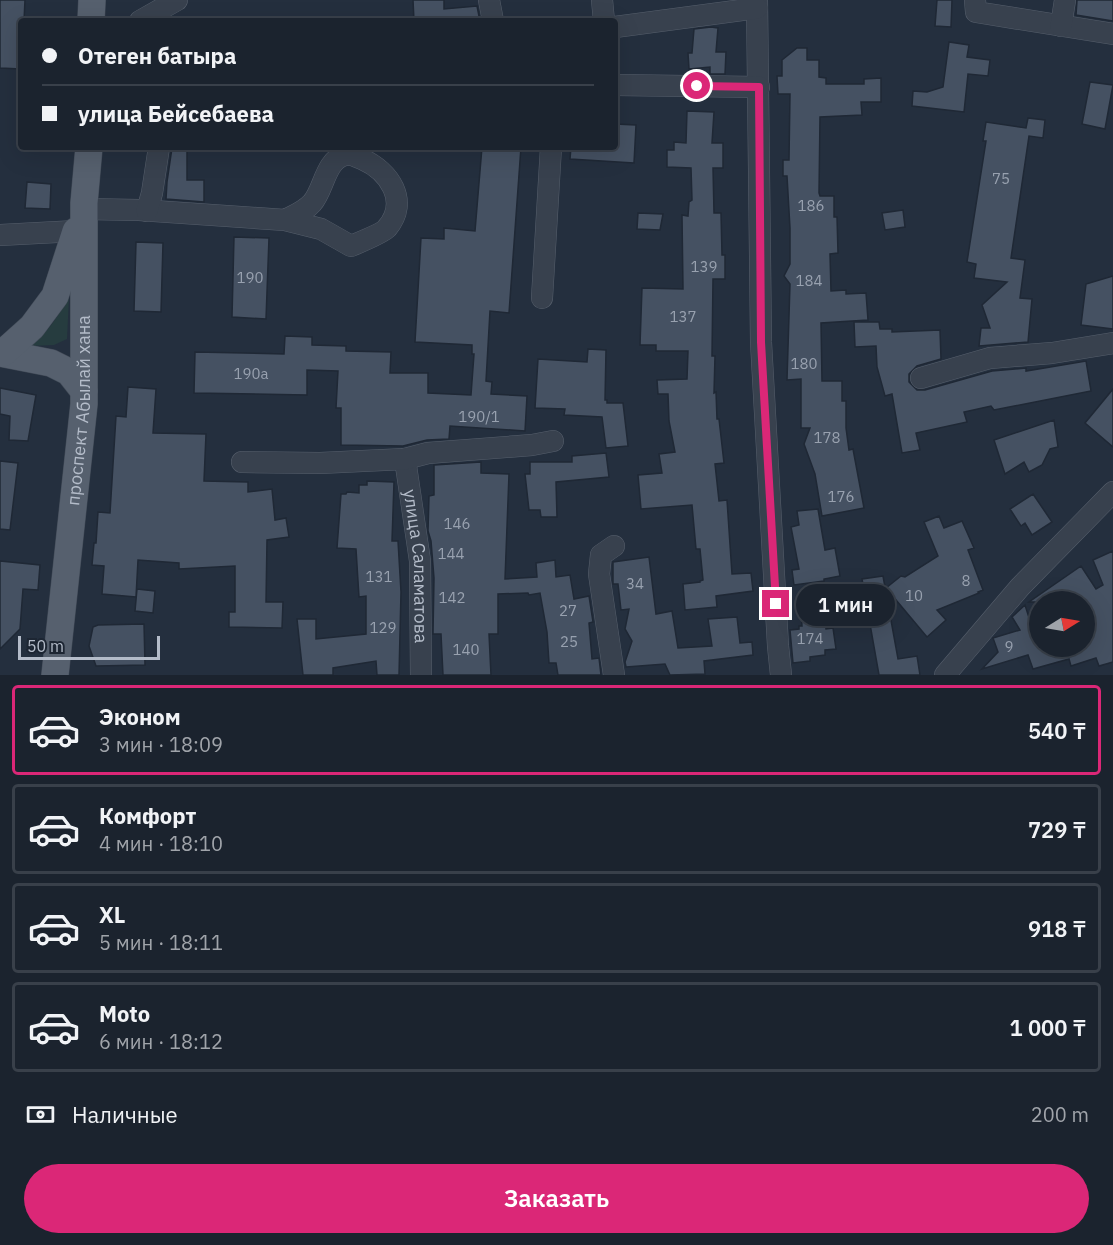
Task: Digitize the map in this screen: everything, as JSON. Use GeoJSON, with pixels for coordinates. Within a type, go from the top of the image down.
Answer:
{"type":"FeatureCollection","features":[{"type":"Feature","properties":{"kind":"main road"},"geometry":{"type":"LineString","coordinates":[[91,18],[92,0]]}},
{"type":"Feature","properties":{"kind":"main road","name":"проспект Абылай хана"},"geometry":{"type":"LineString","coordinates":[[55,675],[84,391],[82,214],[88,150]]}},
{"type":"Feature","properties":{"kind":"main road"},"geometry":{"type":"LineString","coordinates":[[2,353],[32,327],[55,296],[82,214]]}},
{"type":"Feature","properties":{"kind":"main road"},"geometry":{"type":"LineString","coordinates":[[2,353],[51,363],[69,372],[84,391]]}},
{"type":"Feature","properties":{"kind":"street"},"geometry":{"type":"LineString","coordinates":[[145,18],[177,0]]}},
{"type":"Feature","properties":{"kind":"street"},"geometry":{"type":"LineString","coordinates":[[489,0],[492,18]]}},
{"type":"Feature","properties":{"kind":"street"},"geometry":{"type":"LineString","coordinates":[[602,0],[604,18]]}},
{"type":"Feature","properties":{"kind":"street"},"geometry":{"type":"LineString","coordinates":[[975,0],[976,12],[1113,34]]}},
{"type":"Feature","properties":{"kind":"street"},"geometry":{"type":"LineString","coordinates":[[1061,26],[1065,0]]}},
{"type":"Feature","properties":{"kind":"street"},"geometry":{"type":"LineString","coordinates":[[618,27],[757,4],[761,342],[778,646],[782,675]]}},
{"type":"Feature","properties":{"kind":"street"},"geometry":{"type":"LineString","coordinates":[[618,85],[759,87]]}},
{"type":"Feature","properties":{"kind":"street"},"geometry":{"type":"LineString","coordinates":[[147,211],[159,150]]}},
{"type":"Feature","properties":{"kind":"street"},"geometry":{"type":"LineString","coordinates":[[542,298],[551,150]]}},
{"type":"Feature","properties":{"kind":"street"},"geometry":{"type":"LineString","coordinates":[[0,235],[82,214],[147,211],[285,220],[321,229],[351,246],[385,231],[394,218],[396,198],[392,184],[384,173],[369,163],[345,154],[340,156],[326,173],[314,201],[285,220]]}},
{"type":"Feature","properties":{"kind":"street"},"geometry":{"type":"LineString","coordinates":[[921,378],[990,358],[1052,353],[1113,343]]}},
{"type":"Feature","properties":{"kind":"street"},"geometry":{"type":"LineString","coordinates":[[242,462],[320,463],[405,459],[428,453],[532,445],[553,441]]}},
{"type":"Feature","properties":{"kind":"street","name":"улица Саламатова"},"geometry":{"type":"LineString","coordinates":[[405,459],[420,561],[422,675]]}},
{"type":"Feature","properties":{"kind":"street"},"geometry":{"type":"LineString","coordinates":[[945,675],[1020,587],[1113,492]]}},
{"type":"Feature","properties":{"kind":"street"},"geometry":{"type":"LineString","coordinates":[[614,546],[601,555],[599,574],[614,675]]}},
{"type":"Feature","properties":{"kind":"green space"},"geometry":{"type":"Polygon","coordinates":[[[69,297],[67,339],[54,345],[30,346],[48,329],[69,297]]]}},
{"type":"Feature","properties":{"kind":"building"},"geometry":{"type":"Polygon","coordinates":[[[0,0],[25,0],[24,18],[18,18],[18,69],[0,68],[0,0]]]}},
{"type":"Feature","properties":{"kind":"building"},"geometry":{"type":"Polygon","coordinates":[[[413,0],[444,0],[444,9],[477,6],[479,18],[414,18],[413,0]]]}},
{"type":"Feature","properties":{"kind":"building"},"geometry":{"type":"Polygon","coordinates":[[[937,0],[952,0],[951,27],[935,26],[937,0]]]}},
{"type":"Feature","properties":{"kind":"building"},"geometry":{"type":"Polygon","coordinates":[[[1077,0],[1113,0],[1113,21],[1076,15],[1077,0]]]}},
{"type":"Feature","properties":{"kind":"building"},"geometry":{"type":"Polygon","coordinates":[[[718,28],[716,52],[726,52],[725,74],[710,74],[710,67],[689,69],[688,53],[692,53],[694,29],[718,28]]]}},
{"type":"Feature","properties":{"kind":"building"},"geometry":{"type":"Polygon","coordinates":[[[949,42],[969,45],[967,57],[990,60],[988,76],[968,74],[964,112],[912,106],[913,91],[927,92],[943,87],[949,42]]]}},
{"type":"Feature","properties":{"kind":"building"},"geometry":{"type":"Polygon","coordinates":[[[797,48],[807,48],[807,60],[819,60],[819,77],[826,78],[826,84],[864,84],[864,79],[881,78],[881,102],[861,102],[862,115],[820,117],[819,193],[820,196],[834,196],[834,217],[837,217],[838,253],[830,254],[831,291],[846,290],[846,294],[866,293],[868,320],[821,323],[822,381],[842,381],[842,401],[846,401],[849,450],[853,449],[864,508],[822,516],[815,474],[804,444],[810,428],[801,428],[801,379],[787,380],[790,284],[784,276],[790,264],[790,228],[787,176],[783,176],[783,160],[789,160],[790,94],[778,94],[777,76],[782,76],[782,60],[797,48]]]}},
{"type":"Feature","properties":{"kind":"building"},"geometry":{"type":"Polygon","coordinates":[[[1090,82],[1113,85],[1105,129],[1082,124],[1090,82]]]}},
{"type":"Feature","properties":{"kind":"building"},"geometry":{"type":"Polygon","coordinates":[[[687,111],[714,112],[712,143],[723,143],[723,168],[713,168],[714,213],[721,213],[722,255],[725,255],[725,279],[713,279],[714,393],[716,392],[717,419],[719,419],[724,463],[715,464],[719,501],[727,500],[732,574],[751,573],[753,591],[716,596],[717,607],[685,610],[683,584],[703,580],[700,549],[696,549],[692,505],[641,509],[638,475],[662,473],[659,454],[675,452],[669,421],[668,394],[658,394],[657,380],[687,379],[688,351],[656,351],[656,345],[640,345],[642,288],[683,289],[682,215],[688,216],[689,202],[692,200],[691,168],[667,167],[667,150],[674,150],[674,142],[686,143],[687,111]]]}},
{"type":"Feature","properties":{"kind":"building"},"geometry":{"type":"Polygon","coordinates":[[[1028,118],[1045,120],[1043,138],[1029,136],[1011,258],[1025,260],[1020,298],[1032,299],[1028,342],[979,346],[981,328],[990,328],[982,305],[1007,282],[974,278],[976,264],[967,262],[986,141],[983,141],[986,122],[1026,128],[1028,118]]]}},
{"type":"Feature","properties":{"kind":"building"},"geometry":{"type":"Polygon","coordinates":[[[618,124],[636,125],[634,163],[570,159],[571,150],[618,150],[618,124]]]}},
{"type":"Feature","properties":{"kind":"building"},"geometry":{"type":"Polygon","coordinates":[[[172,150],[187,150],[187,180],[204,180],[204,202],[166,199],[172,150]]]}},
{"type":"Feature","properties":{"kind":"building"},"geometry":{"type":"Polygon","coordinates":[[[482,150],[521,150],[509,313],[490,311],[486,381],[492,382],[491,394],[527,396],[525,431],[450,426],[449,439],[427,440],[403,446],[341,445],[341,408],[336,408],[338,371],[307,370],[307,395],[194,393],[195,352],[284,354],[285,336],[312,337],[312,345],[346,346],[346,351],[391,352],[390,373],[428,373],[428,393],[471,395],[474,354],[472,354],[472,345],[415,342],[421,238],[444,239],[444,228],[475,231],[482,150]]]}},
{"type":"Feature","properties":{"kind":"building"},"geometry":{"type":"Polygon","coordinates":[[[27,182],[51,184],[50,209],[25,208],[27,182]]]}},
{"type":"Feature","properties":{"kind":"building"},"geometry":{"type":"Polygon","coordinates":[[[903,210],[905,227],[885,230],[882,213],[903,210]]]}},
{"type":"Feature","properties":{"kind":"building"},"geometry":{"type":"Polygon","coordinates":[[[638,213],[663,214],[660,230],[637,229],[638,213]]]}},
{"type":"Feature","properties":{"kind":"building"},"geometry":{"type":"Polygon","coordinates":[[[234,237],[269,238],[266,319],[232,317],[234,237]]]}},
{"type":"Feature","properties":{"kind":"building"},"geometry":{"type":"Polygon","coordinates":[[[136,242],[163,243],[161,312],[134,311],[136,242]]]}},
{"type":"Feature","properties":{"kind":"building"},"geometry":{"type":"Polygon","coordinates":[[[1113,276],[1113,329],[1081,325],[1086,284],[1113,276]]]}},
{"type":"Feature","properties":{"kind":"building"},"geometry":{"type":"Polygon","coordinates":[[[854,322],[879,322],[880,329],[892,329],[892,332],[940,330],[941,359],[917,366],[909,374],[909,382],[917,390],[925,390],[992,371],[1026,368],[1026,371],[1086,361],[1091,391],[994,410],[991,406],[964,412],[967,422],[916,433],[920,450],[902,453],[892,394],[885,396],[877,367],[876,346],[855,347],[854,322]]]}},
{"type":"Feature","properties":{"kind":"building"},"geometry":{"type":"Polygon","coordinates":[[[588,349],[606,350],[605,400],[607,403],[623,403],[628,446],[606,448],[602,417],[564,415],[565,409],[535,408],[538,359],[587,362],[588,349]]]}},
{"type":"Feature","properties":{"kind":"building"},"geometry":{"type":"Polygon","coordinates":[[[128,387],[156,389],[153,433],[206,434],[204,481],[248,482],[248,492],[272,489],[275,520],[286,518],[289,537],[267,540],[266,602],[283,602],[282,628],[229,627],[229,612],[235,612],[235,566],[179,569],[179,563],[138,560],[136,597],[102,594],[104,566],[92,565],[94,543],[96,543],[98,512],[110,513],[116,416],[126,417],[128,387]]]}},
{"type":"Feature","properties":{"kind":"building"},"geometry":{"type":"Polygon","coordinates":[[[0,388],[36,395],[28,441],[9,440],[10,416],[0,414],[0,388]]]}},
{"type":"Feature","properties":{"kind":"building"},"geometry":{"type":"Polygon","coordinates":[[[1113,389],[1113,447],[1085,423],[1113,389]]]}},
{"type":"Feature","properties":{"kind":"building"},"geometry":{"type":"Polygon","coordinates":[[[1054,420],[1058,447],[1050,449],[1042,465],[1029,472],[1024,462],[1005,474],[994,440],[1054,420]]]}},
{"type":"Feature","properties":{"kind":"building"},"geometry":{"type":"Polygon","coordinates":[[[606,453],[609,477],[556,482],[557,517],[541,517],[540,510],[529,510],[525,474],[530,474],[530,462],[572,462],[572,456],[606,453]]]}},
{"type":"Feature","properties":{"kind":"building"},"geometry":{"type":"Polygon","coordinates":[[[0,461],[18,463],[10,530],[0,529],[0,461]]]}},
{"type":"Feature","properties":{"kind":"building"},"geometry":{"type":"Polygon","coordinates":[[[481,462],[481,473],[509,474],[505,579],[537,577],[536,563],[555,560],[556,577],[570,575],[574,599],[589,596],[593,622],[589,623],[592,659],[599,658],[601,675],[558,675],[556,663],[549,663],[547,632],[540,593],[529,595],[528,593],[498,594],[498,634],[489,634],[491,675],[443,675],[441,634],[433,634],[434,578],[428,531],[429,496],[434,495],[434,465],[481,462]]]}},
{"type":"Feature","properties":{"kind":"building"},"geometry":{"type":"Polygon","coordinates":[[[367,481],[394,482],[392,541],[398,541],[401,592],[399,675],[377,675],[376,661],[333,668],[333,675],[303,675],[297,619],[316,619],[316,639],[366,634],[366,596],[359,597],[356,549],[337,548],[341,494],[359,493],[359,485],[367,485],[367,481]]]}},
{"type":"Feature","properties":{"kind":"building"},"geometry":{"type":"Polygon","coordinates":[[[1033,494],[1052,522],[1032,535],[1025,523],[1021,526],[1010,509],[1033,494]]]}},
{"type":"Feature","properties":{"kind":"building"},"geometry":{"type":"Polygon","coordinates":[[[818,509],[825,550],[835,548],[840,576],[824,579],[824,581],[794,585],[792,570],[799,569],[791,527],[799,525],[797,511],[818,509]]]}},
{"type":"Feature","properties":{"kind":"building"},"geometry":{"type":"Polygon","coordinates":[[[939,516],[944,528],[962,521],[974,548],[968,550],[983,590],[937,610],[946,620],[927,637],[886,588],[901,576],[905,577],[938,556],[924,522],[939,516]]]}},
{"type":"Feature","properties":{"kind":"building"},"geometry":{"type":"Polygon","coordinates":[[[1113,551],[1113,662],[1099,666],[1096,658],[1071,666],[1069,659],[1033,669],[1028,655],[982,669],[998,652],[993,638],[1020,630],[1012,617],[1025,605],[1029,618],[1029,657],[1095,657],[1095,591],[1045,591],[1081,566],[1096,589],[1103,585],[1093,560],[1113,551]]]}},
{"type":"Feature","properties":{"kind":"building"},"geometry":{"type":"Polygon","coordinates":[[[649,557],[656,614],[672,611],[678,648],[712,646],[708,619],[737,617],[740,643],[752,642],[753,655],[704,661],[705,674],[670,675],[665,664],[626,667],[625,662],[632,641],[625,629],[629,609],[621,610],[618,584],[613,584],[613,562],[649,557]]]}},
{"type":"Feature","properties":{"kind":"building"},"geometry":{"type":"Polygon","coordinates":[[[0,561],[40,565],[38,590],[23,589],[20,629],[0,649],[0,561]]]}},
{"type":"Feature","properties":{"kind":"building"},"geometry":{"type":"Polygon","coordinates":[[[883,576],[898,659],[917,656],[920,675],[879,675],[862,579],[883,576]]]}},
{"type":"Feature","properties":{"kind":"building"},"geometry":{"type":"Polygon","coordinates":[[[137,589],[155,591],[153,613],[135,611],[137,589]]]}},
{"type":"Feature","properties":{"kind":"building"},"geometry":{"type":"Polygon","coordinates":[[[824,610],[826,629],[833,628],[836,649],[825,650],[825,655],[810,657],[810,661],[793,663],[790,630],[799,629],[799,626],[802,626],[801,612],[824,610]]]}},
{"type":"Feature","properties":{"kind":"building"},"geometry":{"type":"Polygon","coordinates":[[[144,624],[145,665],[96,666],[89,646],[93,627],[144,624]]]}},
{"type":"Feature","properties":{"kind":"route"},"geometry":{"type":"LineString","coordinates":[[697,86],[759,87],[761,342],[776,604]]}}]}
